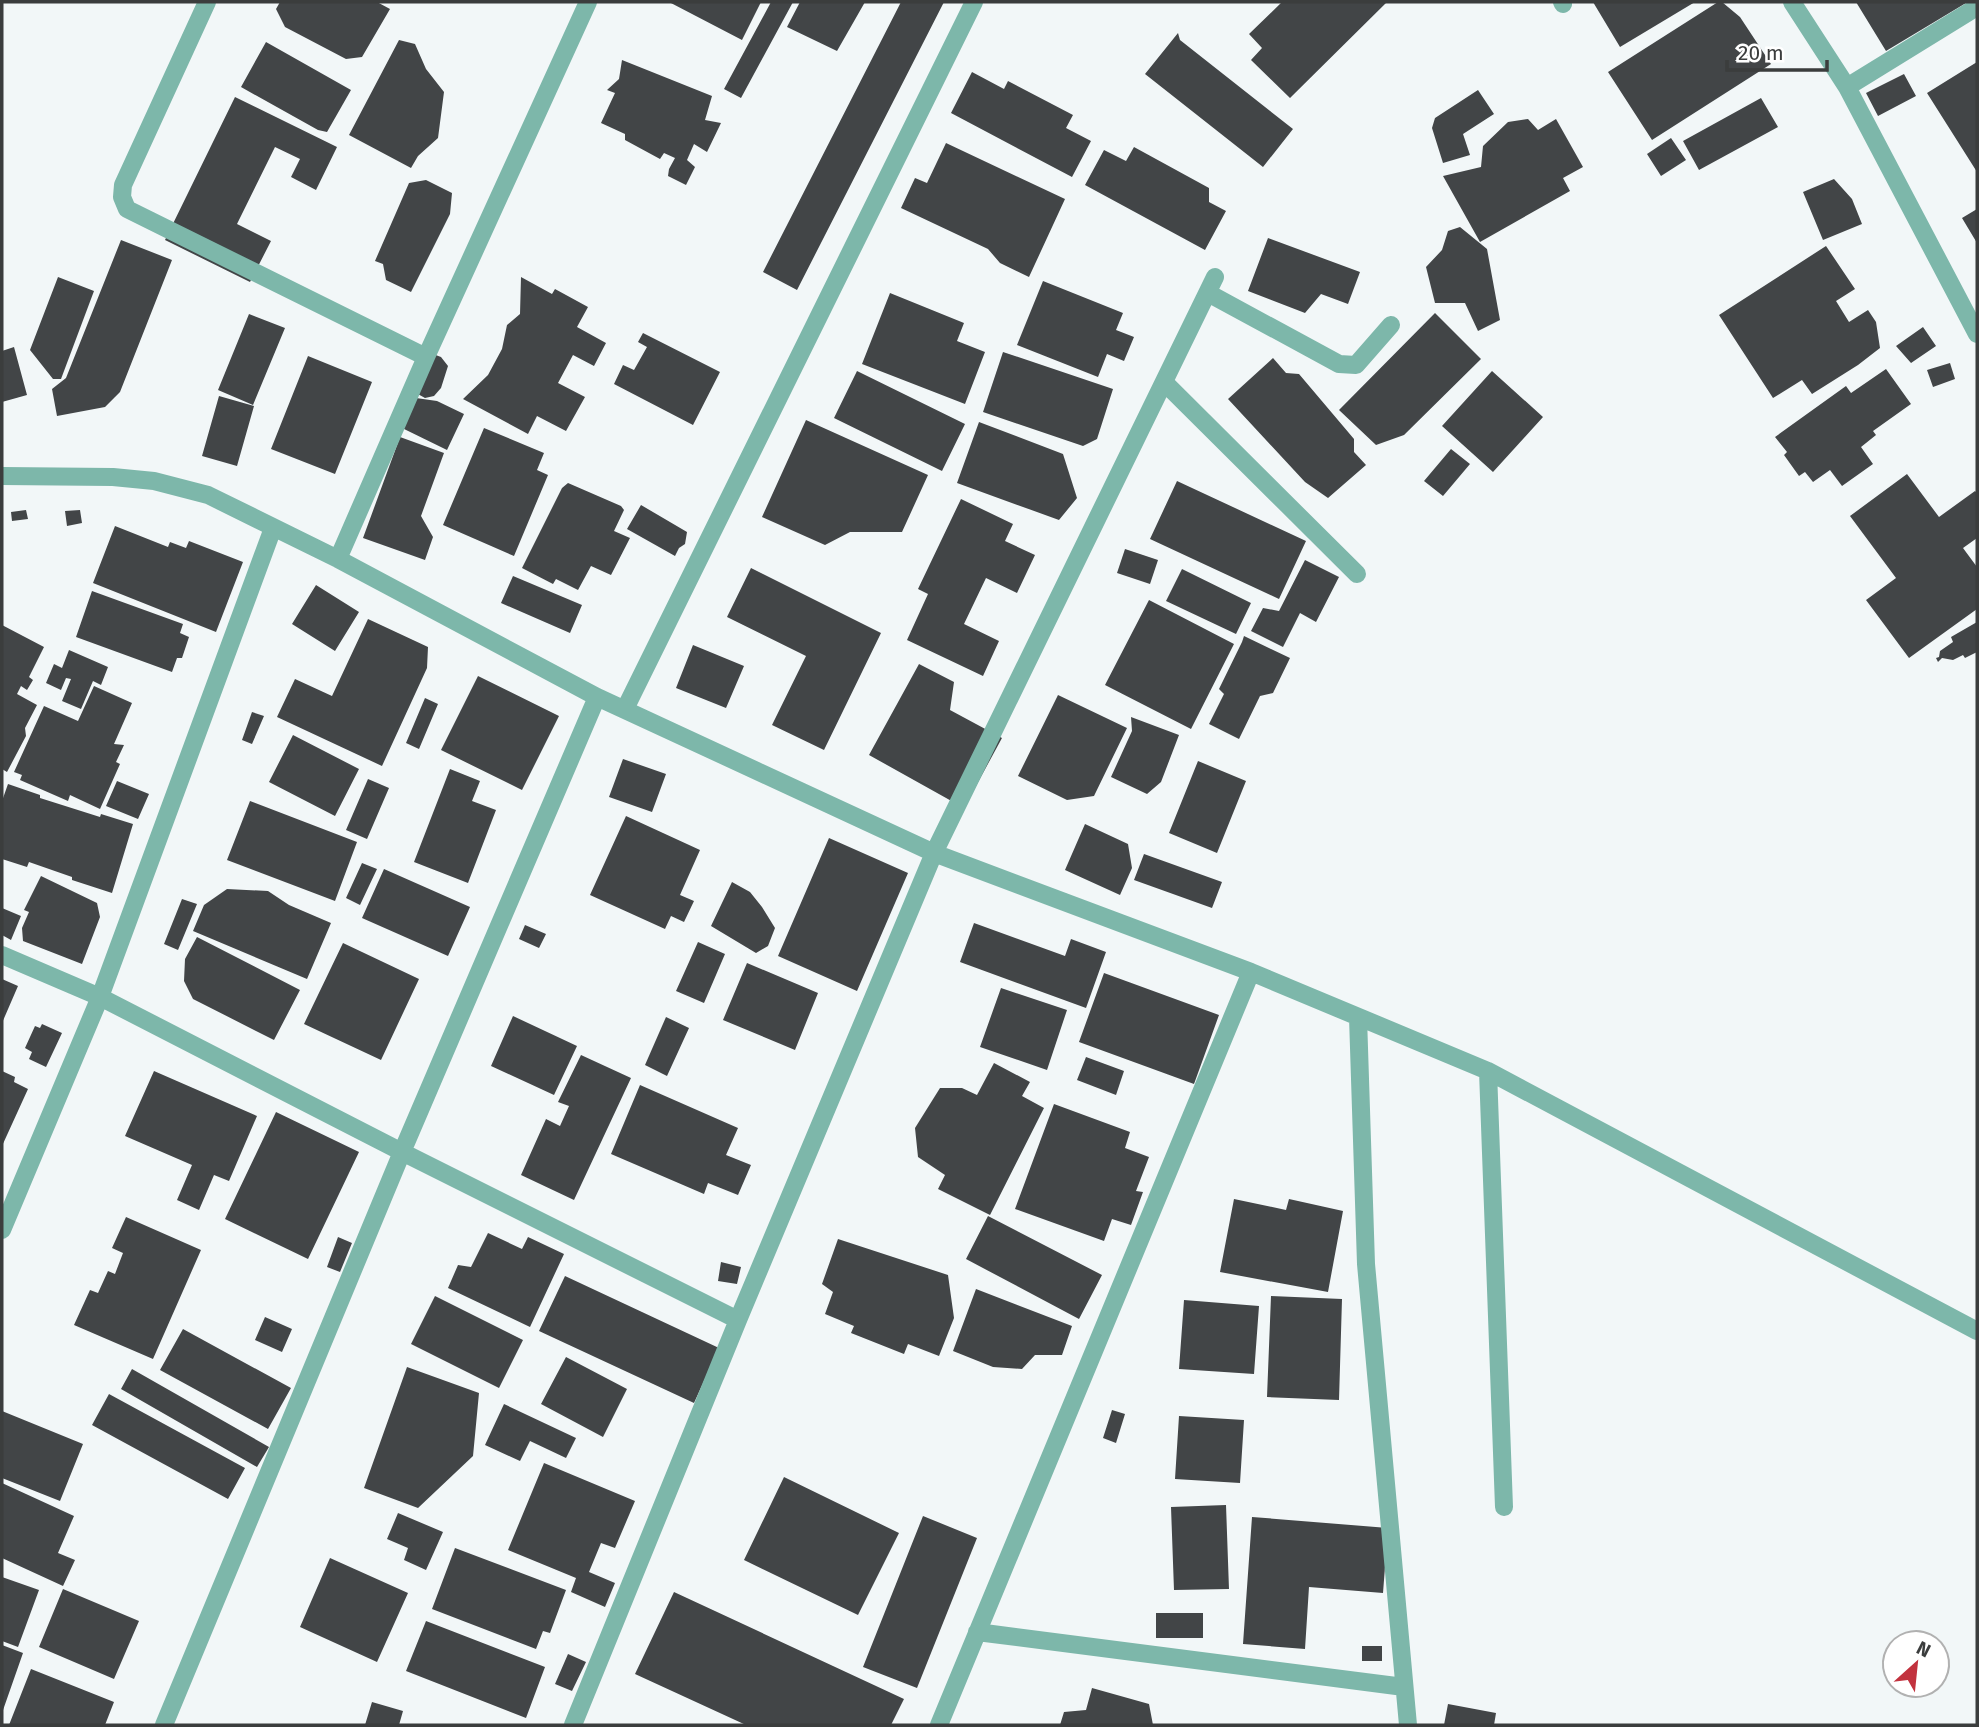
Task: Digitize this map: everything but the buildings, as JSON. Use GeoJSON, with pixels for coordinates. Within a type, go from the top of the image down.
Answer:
{"type":"FeatureCollection","features":[{"type":"Feature","properties":{"kind":"street"},"geometry":{"type":"LineString","coordinates":[[207,2],[122,185],[122,197],[127,209],[426,357]]}},
{"type":"Feature","properties":{"kind":"street"},"geometry":{"type":"LineString","coordinates":[[338,559],[426,357],[588,2]]}},
{"type":"Feature","properties":{"kind":"street"},"geometry":{"type":"LineString","coordinates":[[625,709],[974,2]]}},
{"type":"Feature","properties":{"kind":"street"},"geometry":{"type":"LineString","coordinates":[[1792,2],[1847,87],[1977,334]]}},
{"type":"Feature","properties":{"kind":"street"},"geometry":{"type":"LineString","coordinates":[[1847,87],[1977,7]]}},
{"type":"Feature","properties":{"kind":"street"},"geometry":{"type":"LineString","coordinates":[[573,1725],[738,1320],[934,853],[1212,285],[1339,364],[1356,365],[1391,325]]}},
{"type":"Feature","properties":{"kind":"street"},"geometry":{"type":"LineString","coordinates":[[1164,382],[1357,574]]}},
{"type":"Feature","properties":{"kind":"street"},"geometry":{"type":"LineString","coordinates":[[2,476],[113,477],[154,481],[208,495],[338,559],[597,697],[934,853],[1251,972],[1488,1071],[1977,1331]]}},
{"type":"Feature","properties":{"kind":"street"},"geometry":{"type":"LineString","coordinates":[[2,1230],[100,997],[273,528]]}},
{"type":"Feature","properties":{"kind":"street"},"geometry":{"type":"LineString","coordinates":[[164,1725],[402,1152],[597,697]]}},
{"type":"Feature","properties":{"kind":"street"},"geometry":{"type":"LineString","coordinates":[[2,955],[100,997],[738,1320]]}},
{"type":"Feature","properties":{"kind":"street"},"geometry":{"type":"LineString","coordinates":[[939,1725],[1251,972]]}},
{"type":"Feature","properties":{"kind":"street"},"geometry":{"type":"LineString","coordinates":[[1358,1017],[1366,1264],[1408,1725]]}},
{"type":"Feature","properties":{"kind":"street"},"geometry":{"type":"LineString","coordinates":[[1488,1071],[1504,1507]]}},
{"type":"Feature","properties":{"kind":"street"},"geometry":{"type":"LineString","coordinates":[[977,1632],[1404,1687]]}}]}
